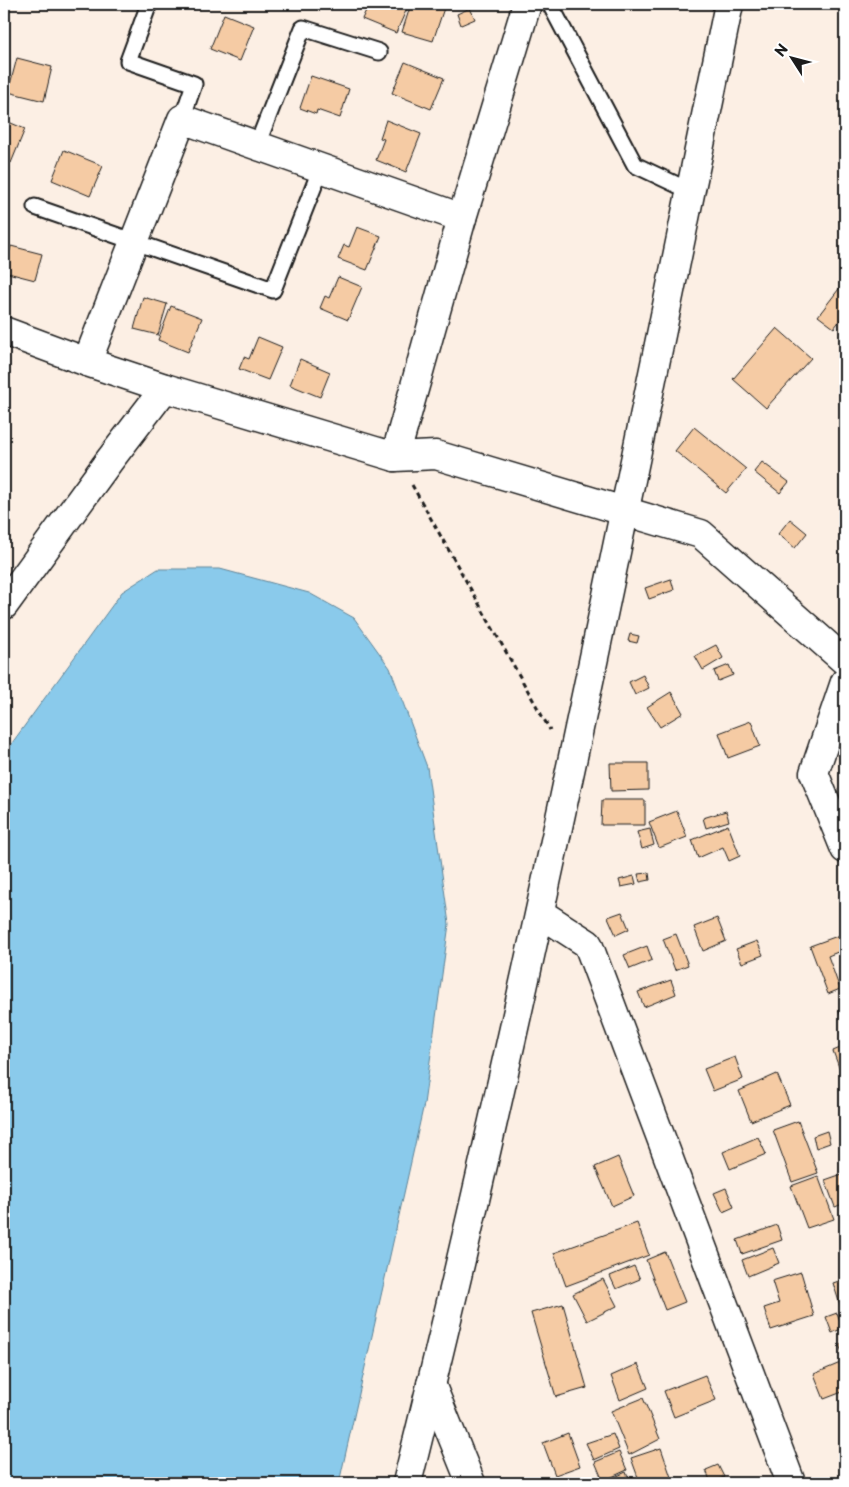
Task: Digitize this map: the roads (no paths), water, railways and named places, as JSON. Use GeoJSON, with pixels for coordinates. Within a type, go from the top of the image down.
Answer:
{"type":"FeatureCollection","features":[{"type":"Feature","properties":{"kind":"street"},"geometry":{"type":"LineString","coordinates":[[396,457],[462,218],[528,4]]}},
{"type":"Feature","properties":{"kind":"street"},"geometry":{"type":"LineString","coordinates":[[406,1483],[431,1384],[540,913],[729,4]]}},
{"type":"Feature","properties":{"kind":"street"},"geometry":{"type":"LineString","coordinates":[[87,362],[182,118],[462,218]]}},
{"type":"Feature","properties":{"kind":"street"},"geometry":{"type":"LineString","coordinates":[[4,331],[87,362],[165,388],[396,457],[436,455],[701,534],[845,661]]}},
{"type":"Feature","properties":{"kind":"street"},"geometry":{"type":"LineString","coordinates":[[4,605],[165,388]]}},
{"type":"Feature","properties":{"kind":"street"},"geometry":{"type":"LineString","coordinates":[[845,682],[814,774],[845,849]]}},
{"type":"Feature","properties":{"kind":"street"},"geometry":{"type":"LineString","coordinates":[[540,913],[588,944],[791,1483]]}},
{"type":"Feature","properties":{"kind":"street"},"geometry":{"type":"LineString","coordinates":[[431,1384],[470,1483]]}},
{"type":"Feature","properties":{"kind":"lane"},"geometry":{"type":"LineString","coordinates":[[149,4],[128,61],[194,84],[182,118]]}},
{"type":"Feature","properties":{"kind":"lane"},"geometry":{"type":"LineString","coordinates":[[550,4],[635,165],[690,191]]}},
{"type":"Feature","properties":{"kind":"lane"},"geometry":{"type":"LineString","coordinates":[[256,145],[303,28],[379,52]]}},
{"type":"Feature","properties":{"kind":"lane"},"geometry":{"type":"LineString","coordinates":[[35,207],[273,290],[321,168]]}},
{"type":"Feature","properties":{"kind":"water"},"geometry":{"type":"Polygon","coordinates":[[[158,569],[220,569],[309,593],[354,618],[390,668],[427,767],[449,924],[424,1104],[339,1483],[4,1483],[4,754],[122,592],[158,569]]]}}]}
